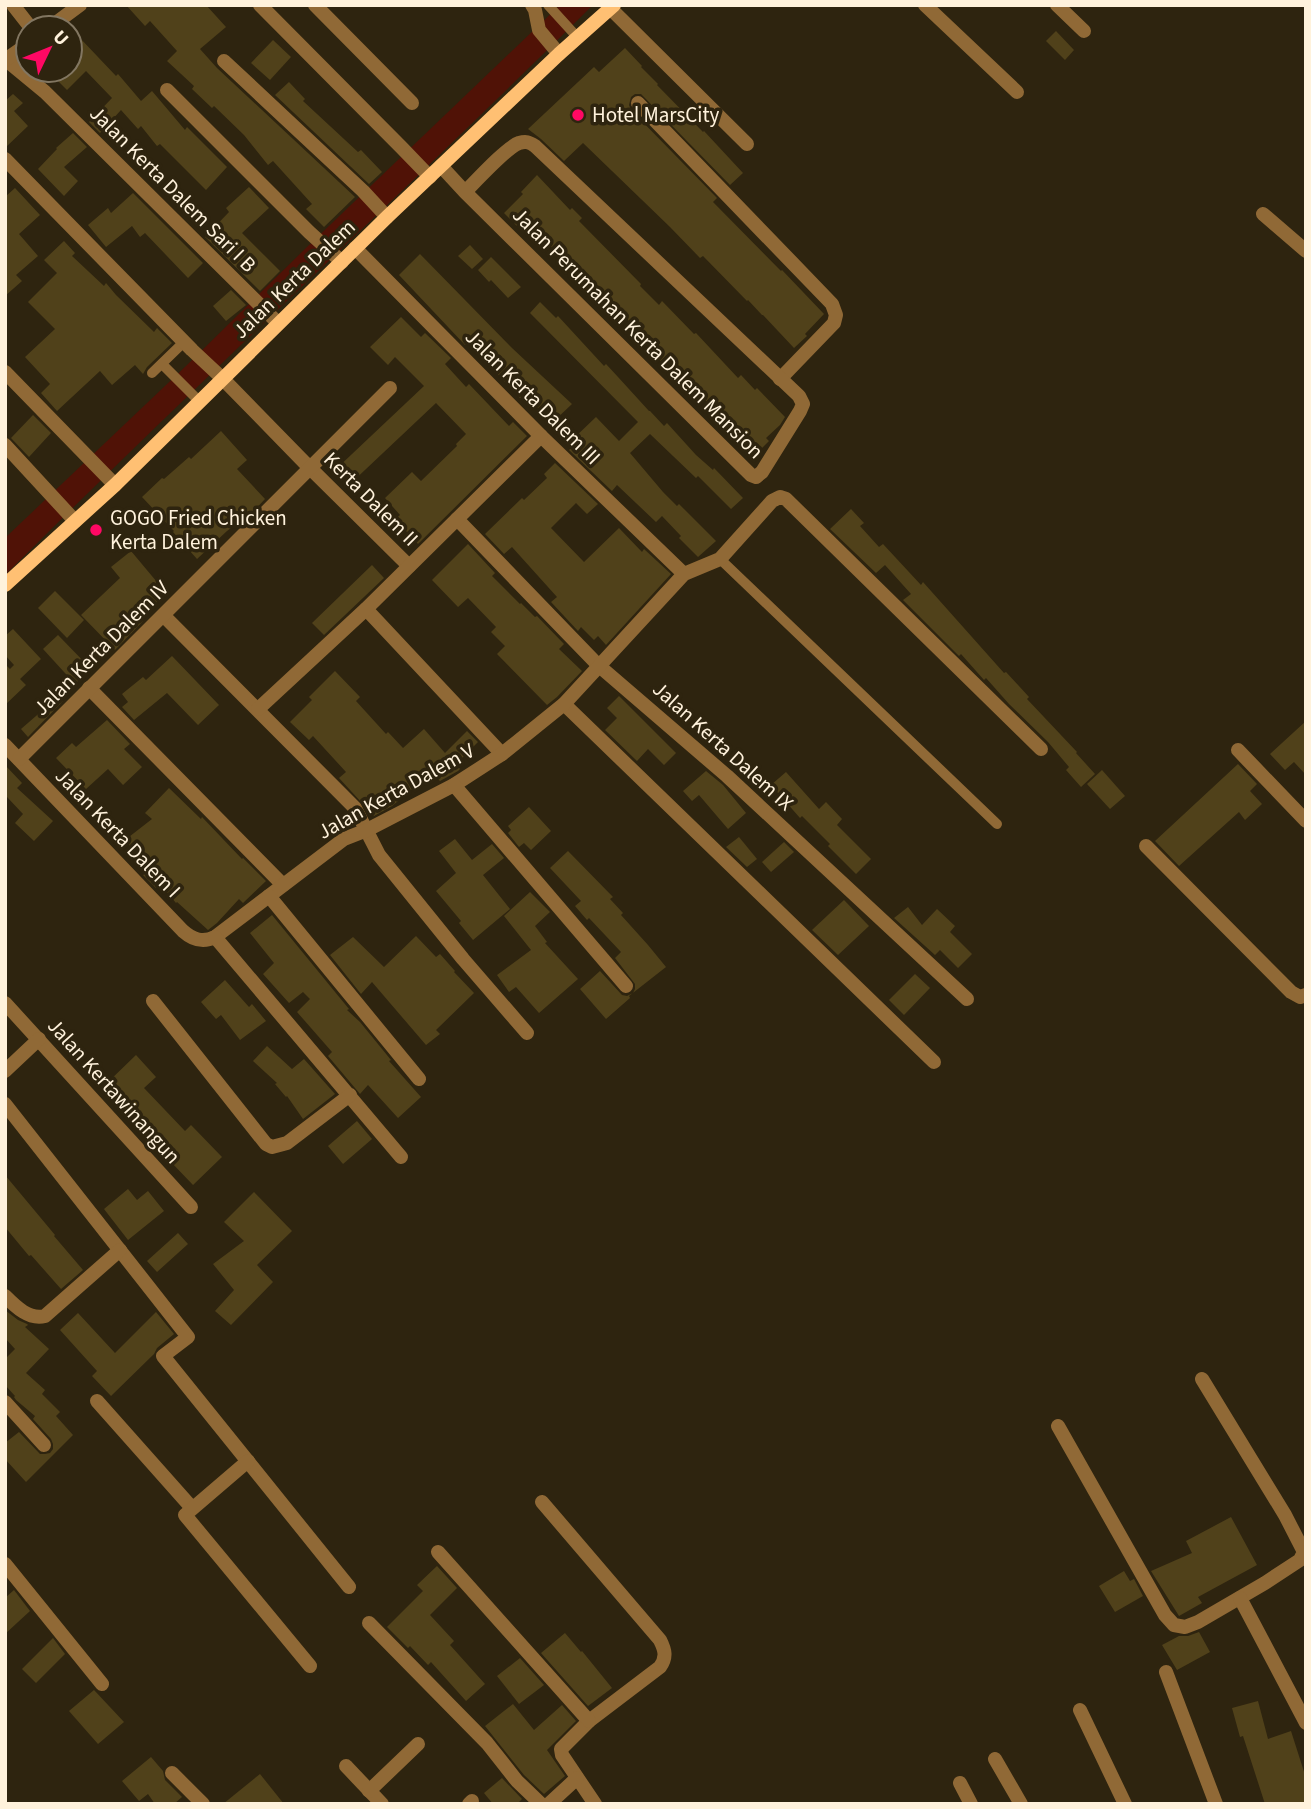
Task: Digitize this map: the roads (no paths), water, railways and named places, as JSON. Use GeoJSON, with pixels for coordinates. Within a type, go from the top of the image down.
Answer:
{"type":"FeatureCollection","features":[{"type":"Feature","properties":{"kind":"street"},"geometry":{"type":"LineString","coordinates":[[260,5],[428,176]]}},
{"type":"Feature","properties":{"kind":"street"},"geometry":{"type":"LineString","coordinates":[[315,5],[412,103]]}},
{"type":"Feature","properties":{"kind":"street"},"geometry":{"type":"LineString","coordinates":[[925,5],[1017,92]]}},
{"type":"Feature","properties":{"kind":"street"},"geometry":{"type":"LineString","coordinates":[[1057,5],[1084,31]]}},
{"type":"Feature","properties":{"kind":"street"},"geometry":{"type":"LineString","coordinates":[[613,7],[747,144]]}},
{"type":"Feature","properties":{"kind":"street","name":"Jalan Kerta Dalem"},"geometry":{"type":"LineString","coordinates":[[5,585],[575,34],[613,7]]}},
{"type":"Feature","properties":{"kind":"street"},"geometry":{"type":"LineString","coordinates":[[534,11],[539,30],[557,52]]}},
{"type":"Feature","properties":{"kind":"street","name":"Jalan Kerta Dalem Sari I B"},"geometry":{"type":"LineString","coordinates":[[5,60],[45,92],[276,321]]}},
{"type":"Feature","properties":{"kind":"street"},"geometry":{"type":"LineString","coordinates":[[224,61],[363,191],[385,215]]}},
{"type":"Feature","properties":{"kind":"street"},"geometry":{"type":"LineString","coordinates":[[167,90],[309,232],[340,259]]}},
{"type":"Feature","properties":{"kind":"street"},"geometry":{"type":"LineString","coordinates":[[638,103],[832,304],[836,315],[834,323],[780,379]]}},
{"type":"Feature","properties":{"kind":"street","name":"Jalan Perumahan Kerta Dalem Mansion"},"geometry":{"type":"LineString","coordinates":[[441,166],[465,192],[754,477],[762,472],[803,404],[799,396],[530,143],[522,142],[514,146],[465,192]]}},
{"type":"Feature","properties":{"kind":"street","name":"Kerta Dalem II"},"geometry":{"type":"LineString","coordinates":[[5,159],[409,566]]}},
{"type":"Feature","properties":{"kind":"street"},"geometry":{"type":"LineString","coordinates":[[1263,214],[1306,251]]}},
{"type":"Feature","properties":{"kind":"street","name":"Jalan Kerta Dalem III"},"geometry":{"type":"LineString","coordinates":[[355,248],[541,436],[684,574]]}},
{"type":"Feature","properties":{"kind":"street"},"geometry":{"type":"LineString","coordinates":[[5,372],[111,481]]}},
{"type":"Feature","properties":{"kind":"street","name":"Jalan Kerta Dalem IV"},"geometry":{"type":"LineString","coordinates":[[19,759],[164,616],[307,466],[390,388]]}},
{"type":"Feature","properties":{"kind":"street"},"geometry":{"type":"LineString","coordinates":[[258,709],[366,609],[541,436]]}},
{"type":"Feature","properties":{"kind":"street"},"geometry":{"type":"LineString","coordinates":[[5,445],[73,519]]}},
{"type":"Feature","properties":{"kind":"street","name":"Jalan Kerta Dalem V"},"geometry":{"type":"LineString","coordinates":[[210,939],[344,839],[454,785],[502,754],[564,704],[684,574],[720,559],[772,501],[780,497],[786,499],[806,518],[1041,749]]}},
{"type":"Feature","properties":{"kind":"street","name":"Jalan Kerta Dalem IX"},"geometry":{"type":"LineString","coordinates":[[457,519],[598,665],[727,776],[967,999]]}},
{"type":"Feature","properties":{"kind":"street"},"geometry":{"type":"LineString","coordinates":[[366,609],[502,754]]}},
{"type":"Feature","properties":{"kind":"street"},"geometry":{"type":"LineString","coordinates":[[164,616],[355,808],[379,855],[527,1033]]}},
{"type":"Feature","properties":{"kind":"street"},"geometry":{"type":"LineString","coordinates":[[89,688],[283,885]]}},
{"type":"Feature","properties":{"kind":"street"},"geometry":{"type":"LineString","coordinates":[[564,704],[934,1062]]}},
{"type":"Feature","properties":{"kind":"street","name":"Jalan Kerta Dalem I"},"geometry":{"type":"LineString","coordinates":[[5,745],[183,931],[192,938],[210,939],[350,1095],[401,1157]]}},
{"type":"Feature","properties":{"kind":"street"},"geometry":{"type":"LineString","coordinates":[[1238,750],[1306,821]]}},
{"type":"Feature","properties":{"kind":"street"},"geometry":{"type":"LineString","coordinates":[[454,785],[626,986]]}},
{"type":"Feature","properties":{"kind":"street"},"geometry":{"type":"LineString","coordinates":[[1146,846],[1291,992],[1300,997],[1306,995]]}},
{"type":"Feature","properties":{"kind":"street"},"geometry":{"type":"LineString","coordinates":[[269,896],[419,1079]]}},
{"type":"Feature","properties":{"kind":"street"},"geometry":{"type":"LineString","coordinates":[[153,1001],[266,1144],[272,1146],[287,1143],[350,1095]]}},
{"type":"Feature","properties":{"kind":"street","name":"Jalan Kertawinangun"},"geometry":{"type":"LineString","coordinates":[[5,1003],[191,1207]]}},
{"type":"Feature","properties":{"kind":"street"},"geometry":{"type":"LineString","coordinates":[[5,1071],[39,1039]]}},
{"type":"Feature","properties":{"kind":"street"},"geometry":{"type":"LineString","coordinates":[[5,1104],[188,1337],[163,1356],[349,1587]]}},
{"type":"Feature","properties":{"kind":"street"},"geometry":{"type":"LineString","coordinates":[[5,1296],[32,1316],[45,1316],[120,1250]]}},
{"type":"Feature","properties":{"kind":"street"},"geometry":{"type":"LineString","coordinates":[[1058,1426],[1165,1615],[1174,1625],[1185,1627],[1240,1598],[1300,1560],[1304,1552],[1285,1515],[1202,1379]]}},
{"type":"Feature","properties":{"kind":"street"},"geometry":{"type":"LineString","coordinates":[[97,1401],[192,1508]]}},
{"type":"Feature","properties":{"kind":"street"},"geometry":{"type":"LineString","coordinates":[[5,1402],[44,1445]]}},
{"type":"Feature","properties":{"kind":"street"},"geometry":{"type":"LineString","coordinates":[[248,1461],[185,1514],[310,1666]]}},
{"type":"Feature","properties":{"kind":"street"},"geometry":{"type":"LineString","coordinates":[[542,1502],[660,1640],[666,1653],[660,1667],[589,1721],[562,1747],[561,1751],[595,1804]]}},
{"type":"Feature","properties":{"kind":"street"},"geometry":{"type":"LineString","coordinates":[[438,1552],[589,1721]]}},
{"type":"Feature","properties":{"kind":"street"},"geometry":{"type":"LineString","coordinates":[[5,1564],[102,1684]]}},
{"type":"Feature","properties":{"kind":"street"},"geometry":{"type":"LineString","coordinates":[[1240,1598],[1306,1723]]}},
{"type":"Feature","properties":{"kind":"street"},"geometry":{"type":"LineString","coordinates":[[369,1623],[487,1743],[517,1781],[541,1804]]}},
{"type":"Feature","properties":{"kind":"street"},"geometry":{"type":"LineString","coordinates":[[1166,1672],[1216,1804]]}},
{"type":"Feature","properties":{"kind":"street"},"geometry":{"type":"LineString","coordinates":[[1080,1710],[1125,1804]]}},
{"type":"Feature","properties":{"kind":"street"},"geometry":{"type":"LineString","coordinates":[[369,1791],[418,1744]]}},
{"type":"Feature","properties":{"kind":"street"},"geometry":{"type":"LineString","coordinates":[[995,1759],[1021,1804]]}},
{"type":"Feature","properties":{"kind":"street"},"geometry":{"type":"LineString","coordinates":[[346,1766],[382,1804]]}},
{"type":"Feature","properties":{"kind":"street"},"geometry":{"type":"LineString","coordinates":[[172,1773],[203,1804]]}},
{"type":"Feature","properties":{"kind":"street"},"geometry":{"type":"LineString","coordinates":[[549,1804],[577,1778]]}},
{"type":"Feature","properties":{"kind":"street"},"geometry":{"type":"LineString","coordinates":[[960,1783],[971,1804]]}},
{"type":"Feature","properties":{"kind":"lane"},"geometry":{"type":"LineString","coordinates":[[549,6],[575,34]]}},
{"type":"Feature","properties":{"kind":"lane"},"geometry":{"type":"LineString","coordinates":[[152,373],[165,366],[188,346]]}},
{"type":"Feature","properties":{"kind":"lane"},"geometry":{"type":"LineString","coordinates":[[165,366],[197,398]]}},
{"type":"Feature","properties":{"kind":"lane"},"geometry":{"type":"LineString","coordinates":[[720,559],[997,824]]}},
{"type":"Feature","properties":{"kind":"place","name":"Hotel MarsCity"},"geometry":{"type":"Point","coordinates":[578,115]}},
{"type":"Feature","properties":{"kind":"place","name":"GOGO Fried Chicken Kerta Dalem"},"geometry":{"type":"Point","coordinates":[96,530]}}]}
